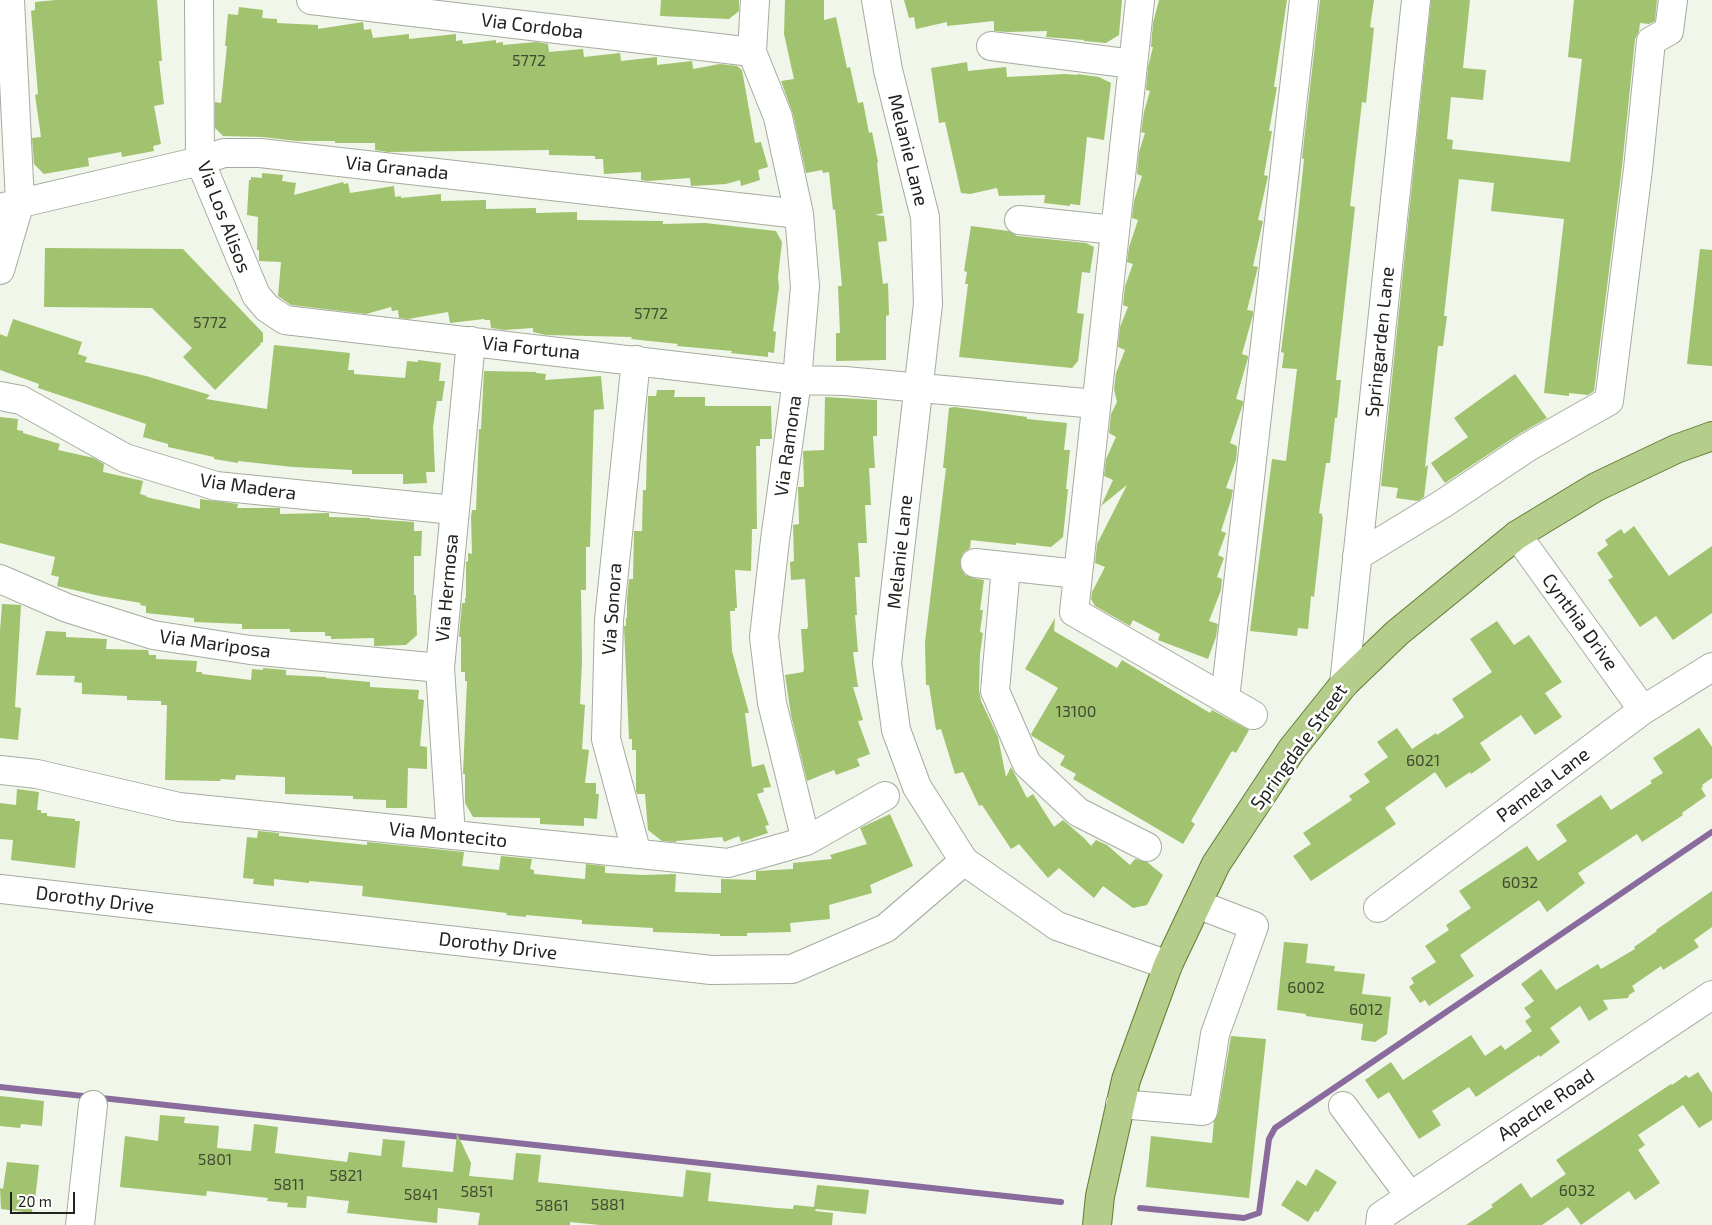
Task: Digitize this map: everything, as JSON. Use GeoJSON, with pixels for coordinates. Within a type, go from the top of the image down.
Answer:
{"type":"FeatureCollection","features":[{"type":"Feature","properties":{"kind":"main road","name":"Springdale Street"},"geometry":{"type":"LineString","coordinates":[[1097,1225],[1100,1196],[1126,1080],[1168,965],[1216,864],[1292,750],[1344,684],[1397,633],[1517,535],[1596,487],[1676,448],[1712,436]]}},
{"type":"Feature","properties":{"kind":"street"},"geometry":{"type":"LineString","coordinates":[[0,270],[10,205],[10,0]]}},
{"type":"Feature","properties":{"kind":"street","name":"Via Los Alisos"},"geometry":{"type":"LineString","coordinates":[[199,0],[200,161],[249,282],[256,295],[268,308]]}},
{"type":"Feature","properties":{"kind":"street","name":"Via Cordoba"},"geometry":{"type":"LineString","coordinates":[[311,0],[752,52]]}},
{"type":"Feature","properties":{"kind":"street"},"geometry":{"type":"LineString","coordinates":[[752,52],[755,0]]}},
{"type":"Feature","properties":{"kind":"street","name":"Melanie Lane"},"geometry":{"type":"LineString","coordinates":[[876,0],[888,70],[925,217],[928,304],[888,663],[896,730],[918,787],[964,861],[1056,926],[1168,965]]}},
{"type":"Feature","properties":{"kind":"street"},"geometry":{"type":"LineString","coordinates":[[1140,0],[1074,612],[1253,715]]}},
{"type":"Feature","properties":{"kind":"street"},"geometry":{"type":"LineString","coordinates":[[1225,699],[1304,0]]}},
{"type":"Feature","properties":{"kind":"street","name":"Springarden Lane"},"geometry":{"type":"LineString","coordinates":[[1344,684],[1416,0]]}},
{"type":"Feature","properties":{"kind":"street"},"geometry":{"type":"LineString","coordinates":[[1357,556],[1444,503],[1528,447],[1609,402],[1637,178],[1651,41],[1669,31],[1672,0]]}},
{"type":"Feature","properties":{"kind":"street"},"geometry":{"type":"LineString","coordinates":[[991,46],[1133,64]]}},
{"type":"Feature","properties":{"kind":"street","name":"Via Ramona"},"geometry":{"type":"LineString","coordinates":[[752,52],[778,117],[798,214],[804,286],[797,380],[774,540],[764,637],[772,703],[806,841]]}},
{"type":"Feature","properties":{"kind":"street","name":"Via Granada"},"geometry":{"type":"LineString","coordinates":[[10,205],[200,161],[224,153],[260,153],[798,214]]}},
{"type":"Feature","properties":{"kind":"street"},"geometry":{"type":"LineString","coordinates":[[1019,220],[1115,230]]}},
{"type":"Feature","properties":{"kind":"street","name":"Via Fortuna"},"geometry":{"type":"LineString","coordinates":[[268,308],[285,320],[797,380],[845,381],[1096,404]]}},
{"type":"Feature","properties":{"kind":"street","name":"Via Hermosa"},"geometry":{"type":"LineString","coordinates":[[451,835],[440,668],[471,341]]}},
{"type":"Feature","properties":{"kind":"street","name":"Via Sonora"},"geometry":{"type":"LineString","coordinates":[[636,360],[609,620],[606,739],[637,854]]}},
{"type":"Feature","properties":{"kind":"street","name":"Via Madera"},"geometry":{"type":"LineString","coordinates":[[0,396],[21,400],[125,458],[216,486],[454,510]]}},
{"type":"Feature","properties":{"kind":"street","name":"Cynthia Drive"},"geometry":{"type":"LineString","coordinates":[[1517,535],[1643,710]]}},
{"type":"Feature","properties":{"kind":"street"},"geometry":{"type":"LineString","coordinates":[[975,563],[1078,574]]}},
{"type":"Feature","properties":{"kind":"street"},"geometry":{"type":"LineString","coordinates":[[1006,567],[995,691],[1028,764],[1078,812],[1147,847]]}},
{"type":"Feature","properties":{"kind":"street","name":"Via Mariposa"},"geometry":{"type":"LineString","coordinates":[[0,579],[67,608],[153,635],[250,650],[440,668]]}},
{"type":"Feature","properties":{"kind":"street","name":"Pamela Lane"},"geometry":{"type":"LineString","coordinates":[[1378,908],[1643,710],[1712,667]]}},
{"type":"Feature","properties":{"kind":"street","name":"Via Montecito"},"geometry":{"type":"LineString","coordinates":[[0,770],[37,774],[179,807],[728,863],[806,841],[885,796]]}},
{"type":"Feature","properties":{"kind":"street","name":"Dorothy Drive"},"geometry":{"type":"LineString","coordinates":[[0,889],[711,970],[792,968],[886,928],[964,861]]}},
{"type":"Feature","properties":{"kind":"street"},"geometry":{"type":"LineString","coordinates":[[1120,1104],[1202,1111],[1215,1034],[1254,926],[1197,904]]}},
{"type":"Feature","properties":{"kind":"street","name":"Apache Road"},"geometry":{"type":"LineString","coordinates":[[1380,1220],[1410,1196],[1712,995]]}},
{"type":"Feature","properties":{"kind":"street"},"geometry":{"type":"LineString","coordinates":[[80,1225],[93,1105]]}},
{"type":"Feature","properties":{"kind":"street"},"geometry":{"type":"LineString","coordinates":[[1343,1106],[1410,1196]]}},
{"type":"Feature","properties":{"kind":"building"},"geometry":{"type":"Polygon","coordinates":[[[56,0],[157,0],[162,61],[159,61],[164,104],[154,106],[161,144],[153,146],[154,151],[122,157],[121,152],[88,158],[89,166],[44,174],[34,164],[32,138],[41,137],[35,95],[38,94],[31,11],[35,10],[35,2],[56,0]]]}},
{"type":"Feature","properties":{"kind":"building"},"geometry":{"type":"Polygon","coordinates":[[[661,0],[739,0],[739,11],[729,19],[660,16],[661,0]]]}},
{"type":"Feature","properties":{"kind":"building"},"geometry":{"type":"Polygon","coordinates":[[[785,0],[824,0],[824,20],[836,17],[847,68],[850,67],[858,103],[863,102],[869,133],[872,132],[878,162],[883,213],[875,215],[884,216],[887,241],[878,242],[883,284],[888,283],[889,315],[886,316],[886,360],[836,361],[836,333],[840,333],[838,286],[842,286],[835,209],[833,210],[829,172],[823,173],[822,170],[806,173],[793,114],[781,81],[794,79],[784,34],[785,0]]]}},
{"type":"Feature","properties":{"kind":"building"},"geometry":{"type":"Polygon","coordinates":[[[904,0],[1122,0],[1119,35],[1106,43],[1046,37],[1047,31],[994,31],[994,21],[947,26],[947,22],[916,29],[914,17],[909,18],[904,0]]]}},
{"type":"Feature","properties":{"kind":"building"},"geometry":{"type":"Polygon","coordinates":[[[1159,0],[1287,0],[1274,87],[1277,87],[1269,131],[1272,131],[1264,175],[1268,176],[1258,220],[1263,221],[1253,266],[1258,267],[1247,310],[1253,311],[1253,315],[1242,354],[1248,356],[1248,358],[1236,399],[1243,401],[1243,404],[1230,443],[1237,446],[1237,451],[1236,460],[1226,488],[1233,490],[1221,531],[1226,533],[1218,555],[1224,558],[1217,577],[1222,579],[1221,590],[1209,621],[1218,624],[1216,637],[1208,659],[1158,640],[1160,634],[1133,620],[1130,626],[1095,606],[1091,599],[1092,592],[1105,567],[1095,563],[1097,544],[1127,485],[1101,506],[1113,480],[1104,476],[1106,459],[1116,437],[1109,433],[1111,414],[1117,402],[1114,389],[1116,373],[1125,350],[1118,347],[1120,327],[1128,307],[1123,305],[1125,286],[1133,264],[1127,262],[1129,247],[1138,220],[1132,218],[1134,201],[1142,176],[1137,174],[1139,152],[1145,133],[1141,132],[1150,91],[1146,90],[1148,67],[1153,47],[1151,47],[1153,23],[1159,0]]]}},
{"type":"Feature","properties":{"kind":"building"},"geometry":{"type":"Polygon","coordinates":[[[1320,0],[1374,0],[1370,27],[1374,28],[1366,103],[1362,102],[1350,206],[1355,207],[1336,380],[1341,380],[1337,418],[1335,418],[1330,463],[1326,463],[1319,513],[1323,517],[1314,597],[1311,596],[1308,629],[1298,628],[1297,636],[1250,631],[1272,459],[1286,461],[1297,369],[1282,368],[1284,353],[1281,352],[1298,217],[1304,159],[1302,158],[1320,0]]]}},
{"type":"Feature","properties":{"kind":"building"},"geometry":{"type":"Polygon","coordinates":[[[1431,0],[1470,0],[1463,68],[1486,70],[1483,100],[1451,97],[1447,139],[1453,140],[1452,149],[1570,162],[1582,59],[1568,57],[1574,0],[1657,0],[1655,21],[1649,24],[1640,23],[1635,39],[1622,167],[1594,391],[1588,395],[1569,393],[1569,396],[1544,393],[1564,219],[1491,211],[1494,183],[1459,179],[1444,316],[1447,316],[1443,346],[1438,346],[1425,467],[1428,465],[1424,497],[1418,501],[1396,498],[1398,488],[1381,486],[1431,0]]]}},
{"type":"Feature","properties":{"kind":"building"},"geometry":{"type":"Polygon","coordinates":[[[239,7],[263,10],[262,18],[277,19],[277,23],[318,25],[318,29],[363,22],[364,30],[371,29],[373,38],[409,34],[409,39],[456,34],[456,41],[462,40],[463,44],[496,40],[496,43],[503,42],[503,45],[536,42],[548,44],[549,52],[583,49],[584,57],[620,53],[621,61],[657,57],[657,65],[692,61],[693,69],[720,64],[737,66],[742,70],[755,143],[761,142],[768,167],[758,170],[760,180],[741,186],[740,180],[726,184],[691,186],[690,178],[647,181],[641,180],[641,172],[604,174],[603,159],[595,159],[595,156],[549,155],[549,150],[388,152],[375,150],[375,143],[335,143],[335,141],[297,141],[262,137],[223,136],[215,128],[215,102],[221,103],[227,46],[225,46],[228,14],[238,15],[239,7]]]}},
{"type":"Feature","properties":{"kind":"building"},"geometry":{"type":"Polygon","coordinates":[[[967,62],[968,71],[1006,67],[1007,77],[1077,74],[1099,77],[1111,83],[1104,140],[1087,137],[1080,205],[1070,204],[1070,206],[1044,203],[1045,195],[999,196],[997,188],[970,194],[961,193],[945,122],[939,123],[931,68],[967,62]]]}},
{"type":"Feature","properties":{"kind":"building"},"geometry":{"type":"Polygon","coordinates":[[[262,173],[283,175],[282,181],[296,183],[294,195],[343,182],[344,184],[348,183],[350,193],[394,186],[395,197],[441,194],[441,201],[486,200],[486,209],[536,208],[536,213],[577,212],[577,220],[663,221],[663,224],[705,223],[776,231],[782,242],[778,277],[779,287],[773,331],[776,332],[774,353],[768,352],[768,357],[731,353],[732,351],[677,346],[678,344],[631,339],[632,337],[546,335],[533,332],[533,328],[504,330],[491,328],[490,320],[484,319],[450,323],[448,312],[408,319],[399,318],[398,310],[392,311],[391,307],[366,314],[291,305],[278,296],[281,262],[259,261],[259,250],[257,250],[258,217],[247,215],[249,180],[251,180],[251,177],[262,178],[262,173]]]}},
{"type":"Feature","properties":{"kind":"building"},"geometry":{"type":"Polygon","coordinates":[[[971,226],[1009,231],[1017,236],[1086,243],[1094,247],[1090,273],[1082,272],[1077,313],[1084,314],[1078,361],[1072,368],[959,357],[968,284],[965,284],[967,272],[964,271],[971,226]]]}},
{"type":"Feature","properties":{"kind":"building"},"geometry":{"type":"Polygon","coordinates":[[[45,248],[183,249],[263,333],[263,342],[215,390],[183,357],[192,348],[152,308],[44,307],[45,248]]]}},
{"type":"Feature","properties":{"kind":"building"},"geometry":{"type":"Polygon","coordinates":[[[1700,249],[1712,250],[1712,366],[1687,364],[1700,249]]]}},
{"type":"Feature","properties":{"kind":"building"},"geometry":{"type":"Polygon","coordinates":[[[13,319],[82,342],[78,354],[87,357],[85,362],[146,376],[210,395],[206,399],[267,409],[274,345],[350,353],[348,370],[354,370],[354,374],[405,378],[407,361],[418,362],[418,360],[441,363],[439,381],[445,381],[442,401],[437,401],[433,427],[435,472],[426,472],[427,483],[403,484],[403,474],[352,474],[352,470],[293,467],[238,461],[238,463],[168,447],[168,444],[143,437],[146,424],[38,388],[39,384],[0,370],[0,334],[7,337],[13,319]]]}},
{"type":"Feature","properties":{"kind":"building"},"geometry":{"type":"Polygon","coordinates":[[[484,371],[536,372],[546,374],[545,380],[601,376],[604,409],[594,410],[590,547],[586,547],[586,590],[581,590],[582,661],[580,704],[585,705],[582,749],[589,750],[585,783],[596,783],[596,794],[599,794],[597,819],[584,818],[584,826],[540,824],[540,818],[473,817],[465,803],[465,774],[463,774],[467,681],[465,681],[465,672],[461,672],[461,637],[459,637],[462,603],[465,603],[466,598],[466,562],[468,561],[468,553],[472,554],[471,517],[472,510],[476,510],[479,429],[481,429],[484,371]]]}},
{"type":"Feature","properties":{"kind":"building"},"geometry":{"type":"Polygon","coordinates":[[[1515,374],[1547,418],[1519,434],[1445,483],[1431,463],[1468,437],[1454,418],[1515,374]]]}},
{"type":"Feature","properties":{"kind":"building"},"geometry":{"type":"Polygon","coordinates":[[[657,390],[675,390],[674,397],[705,397],[705,406],[771,406],[772,439],[760,439],[760,446],[756,446],[757,529],[752,529],[751,571],[735,570],[737,608],[735,608],[735,611],[730,611],[732,651],[749,713],[745,713],[752,767],[764,764],[771,787],[763,788],[764,792],[757,794],[769,825],[765,826],[768,833],[741,842],[739,836],[724,842],[722,837],[676,842],[662,841],[648,830],[645,794],[637,794],[636,791],[636,750],[632,750],[632,739],[629,739],[624,626],[626,626],[627,618],[629,579],[633,579],[634,531],[642,531],[643,490],[646,490],[648,396],[656,396],[657,390]]]}},
{"type":"Feature","properties":{"kind":"building"},"geometry":{"type":"Polygon","coordinates":[[[825,397],[877,400],[877,436],[873,436],[875,468],[869,468],[871,505],[865,505],[867,543],[858,543],[860,577],[855,577],[857,615],[855,615],[858,652],[853,652],[858,687],[853,687],[863,720],[858,721],[870,754],[857,759],[860,766],[836,775],[834,770],[807,781],[791,715],[785,675],[803,672],[801,629],[807,629],[808,626],[805,579],[791,580],[790,562],[794,561],[793,525],[799,524],[798,487],[804,487],[803,451],[824,450],[825,397]]]}},
{"type":"Feature","properties":{"kind":"building"},"geometry":{"type":"Polygon","coordinates":[[[954,407],[1027,417],[1027,419],[1067,423],[1064,450],[1070,450],[1063,537],[1051,547],[971,540],[970,548],[963,553],[960,561],[961,569],[965,575],[984,580],[980,610],[983,610],[980,632],[983,633],[980,654],[979,690],[981,701],[998,737],[1006,777],[1011,767],[1027,798],[1033,794],[1054,827],[1063,820],[1091,846],[1096,840],[1107,845],[1130,865],[1135,859],[1147,862],[1163,875],[1147,905],[1133,908],[1103,886],[1094,898],[1059,868],[1048,878],[1019,844],[1011,849],[982,805],[979,806],[963,772],[955,774],[941,729],[936,730],[929,685],[926,685],[925,642],[946,468],[943,468],[949,408],[954,407]]]}},
{"type":"Feature","properties":{"kind":"building"},"geometry":{"type":"Polygon","coordinates":[[[0,417],[18,419],[17,430],[60,444],[58,450],[94,458],[104,464],[103,472],[143,481],[140,494],[146,497],[200,509],[200,499],[238,504],[237,508],[280,508],[280,514],[329,513],[329,517],[414,522],[414,531],[422,531],[421,556],[414,556],[417,635],[406,645],[374,646],[374,638],[331,639],[331,636],[325,636],[325,632],[290,632],[290,629],[242,629],[242,624],[194,622],[194,618],[146,613],[146,606],[140,605],[141,603],[57,586],[59,577],[51,575],[55,557],[0,543],[0,417]]]}},
{"type":"Feature","properties":{"kind":"building"},"geometry":{"type":"Polygon","coordinates":[[[1634,526],[1669,576],[1712,546],[1712,613],[1673,640],[1656,616],[1640,627],[1608,580],[1613,577],[1597,553],[1608,545],[1605,540],[1621,529],[1624,534],[1634,526]]]}},
{"type":"Feature","properties":{"kind":"building"},"geometry":{"type":"Polygon","coordinates":[[[2,604],[21,605],[15,707],[21,708],[18,740],[0,738],[0,631],[2,604]]]}},
{"type":"Feature","properties":{"kind":"building"},"geometry":{"type":"Polygon","coordinates":[[[1055,618],[1054,631],[1117,668],[1122,660],[1210,713],[1212,710],[1249,730],[1236,753],[1232,751],[1191,821],[1195,824],[1183,844],[1073,779],[1076,774],[1060,765],[1065,756],[1032,736],[1031,734],[1058,688],[1025,669],[1055,618]]]}},
{"type":"Feature","properties":{"kind":"building"},"geometry":{"type":"Polygon","coordinates":[[[1497,621],[1514,645],[1529,635],[1562,682],[1545,693],[1562,717],[1535,735],[1521,715],[1480,743],[1491,760],[1446,788],[1435,772],[1385,808],[1396,824],[1311,881],[1293,856],[1311,844],[1303,833],[1352,800],[1349,796],[1370,782],[1364,774],[1388,757],[1377,742],[1397,728],[1412,749],[1464,717],[1452,699],[1492,672],[1470,639],[1497,621]]]}},
{"type":"Feature","properties":{"kind":"building"},"geometry":{"type":"Polygon","coordinates":[[[46,631],[66,632],[66,637],[107,639],[106,649],[148,650],[149,655],[156,655],[156,659],[197,661],[196,672],[202,672],[202,674],[251,680],[252,669],[263,670],[263,668],[286,670],[286,675],[370,682],[370,687],[419,690],[418,699],[424,700],[420,746],[427,747],[427,769],[408,768],[407,808],[386,808],[386,800],[353,799],[353,796],[285,794],[285,777],[236,775],[235,780],[165,780],[167,705],[161,705],[161,701],[127,700],[127,696],[82,694],[82,683],[74,682],[75,676],[36,675],[46,631]]]}},
{"type":"Feature","properties":{"kind":"building"},"geometry":{"type":"Polygon","coordinates":[[[1699,728],[1712,747],[1712,778],[1702,785],[1703,787],[1701,788],[1706,796],[1682,813],[1683,815],[1642,842],[1637,834],[1578,873],[1585,883],[1547,912],[1539,900],[1460,955],[1474,976],[1429,1006],[1425,1000],[1420,1003],[1409,987],[1414,983],[1411,978],[1436,962],[1425,946],[1449,930],[1446,925],[1471,908],[1459,891],[1527,846],[1538,861],[1567,841],[1556,825],[1601,795],[1611,810],[1652,783],[1650,781],[1663,773],[1653,758],[1699,728]]]}},
{"type":"Feature","properties":{"kind":"building"},"geometry":{"type":"Polygon","coordinates":[[[17,789],[39,792],[37,810],[41,810],[41,813],[47,813],[47,816],[80,821],[75,868],[11,860],[13,840],[0,839],[0,803],[16,805],[17,789]]]}},
{"type":"Feature","properties":{"kind":"building"},"geometry":{"type":"Polygon","coordinates":[[[890,814],[913,866],[870,885],[872,893],[829,905],[830,919],[790,923],[791,932],[747,933],[747,936],[720,936],[720,934],[653,932],[653,928],[582,924],[582,920],[506,915],[507,913],[362,896],[363,886],[274,879],[274,886],[253,884],[254,879],[243,878],[247,837],[257,838],[258,831],[279,833],[279,836],[367,845],[367,842],[464,852],[462,866],[499,870],[501,856],[532,859],[530,869],[534,870],[534,874],[585,879],[586,864],[605,866],[605,873],[676,874],[675,892],[721,893],[721,879],[756,880],[756,871],[793,869],[793,863],[832,859],[830,855],[867,844],[860,828],[890,814]]]}},
{"type":"Feature","properties":{"kind":"building"},"geometry":{"type":"Polygon","coordinates":[[[1712,891],[1712,927],[1694,940],[1699,947],[1663,970],[1661,966],[1632,986],[1635,991],[1628,998],[1603,1000],[1608,1009],[1589,1021],[1580,1006],[1550,1028],[1560,1042],[1540,1057],[1539,1055],[1476,1097],[1469,1087],[1432,1111],[1441,1125],[1419,1139],[1389,1092],[1378,1099],[1365,1080],[1391,1062],[1403,1080],[1471,1035],[1485,1056],[1501,1045],[1505,1050],[1532,1031],[1525,1021],[1531,1017],[1524,1008],[1534,1001],[1521,984],[1541,969],[1556,990],[1598,964],[1601,969],[1635,949],[1634,947],[1656,930],[1712,891]]]}},
{"type":"Feature","properties":{"kind":"building"},"geometry":{"type":"Polygon","coordinates":[[[1284,942],[1308,944],[1306,963],[1335,966],[1334,971],[1365,974],[1362,994],[1391,997],[1387,1034],[1375,1042],[1361,1040],[1363,1024],[1277,1010],[1284,942]]]}},
{"type":"Feature","properties":{"kind":"building"},"geometry":{"type":"Polygon","coordinates":[[[1231,1036],[1266,1039],[1249,1198],[1146,1187],[1151,1136],[1212,1143],[1214,1121],[1218,1113],[1231,1036]]]}},
{"type":"Feature","properties":{"kind":"building"},"geometry":{"type":"Polygon","coordinates":[[[1698,1072],[1712,1093],[1712,1120],[1699,1128],[1683,1105],[1638,1135],[1645,1145],[1638,1150],[1660,1183],[1635,1200],[1629,1191],[1581,1225],[1568,1207],[1542,1225],[1466,1225],[1493,1207],[1491,1205],[1521,1183],[1531,1198],[1566,1174],[1556,1160],[1671,1084],[1686,1075],[1689,1078],[1698,1072]]]}},
{"type":"Feature","properties":{"kind":"building"},"geometry":{"type":"Polygon","coordinates":[[[0,1096],[44,1101],[42,1126],[21,1124],[20,1128],[0,1126],[0,1096]]]}},
{"type":"Feature","properties":{"kind":"building"},"geometry":{"type":"Polygon","coordinates":[[[160,1115],[185,1117],[184,1123],[219,1126],[217,1148],[251,1151],[254,1124],[278,1127],[275,1153],[347,1162],[349,1152],[381,1156],[383,1139],[405,1141],[402,1167],[453,1172],[457,1133],[471,1163],[469,1176],[513,1180],[516,1153],[541,1155],[538,1182],[683,1197],[686,1170],[711,1173],[708,1201],[793,1209],[794,1205],[814,1207],[817,1185],[869,1190],[866,1214],[816,1209],[815,1211],[833,1213],[832,1225],[600,1225],[570,1222],[570,1225],[478,1225],[480,1213],[438,1208],[437,1223],[347,1213],[349,1201],[307,1196],[306,1208],[287,1207],[288,1203],[267,1201],[268,1198],[207,1191],[206,1196],[120,1187],[125,1136],[158,1141],[160,1115]]]}},
{"type":"Feature","properties":{"kind":"building"},"geometry":{"type":"Polygon","coordinates":[[[7,1162],[39,1165],[32,1213],[1,1209],[0,1188],[3,1189],[7,1162]]]}},
{"type":"Feature","properties":{"kind":"building"},"geometry":{"type":"Polygon","coordinates":[[[1316,1169],[1337,1182],[1318,1212],[1315,1211],[1308,1222],[1281,1205],[1297,1180],[1306,1186],[1316,1169]]]}},
{"type":"Feature","properties":{"kind":"waterway"},"geometry":{"type":"LineString","coordinates":[[1140,1208],[1244,1218],[1259,1213],[1269,1139],[1275,1128],[1712,832]]}},
{"type":"Feature","properties":{"kind":"waterway"},"geometry":{"type":"LineString","coordinates":[[0,1087],[1061,1202]]}}]}
